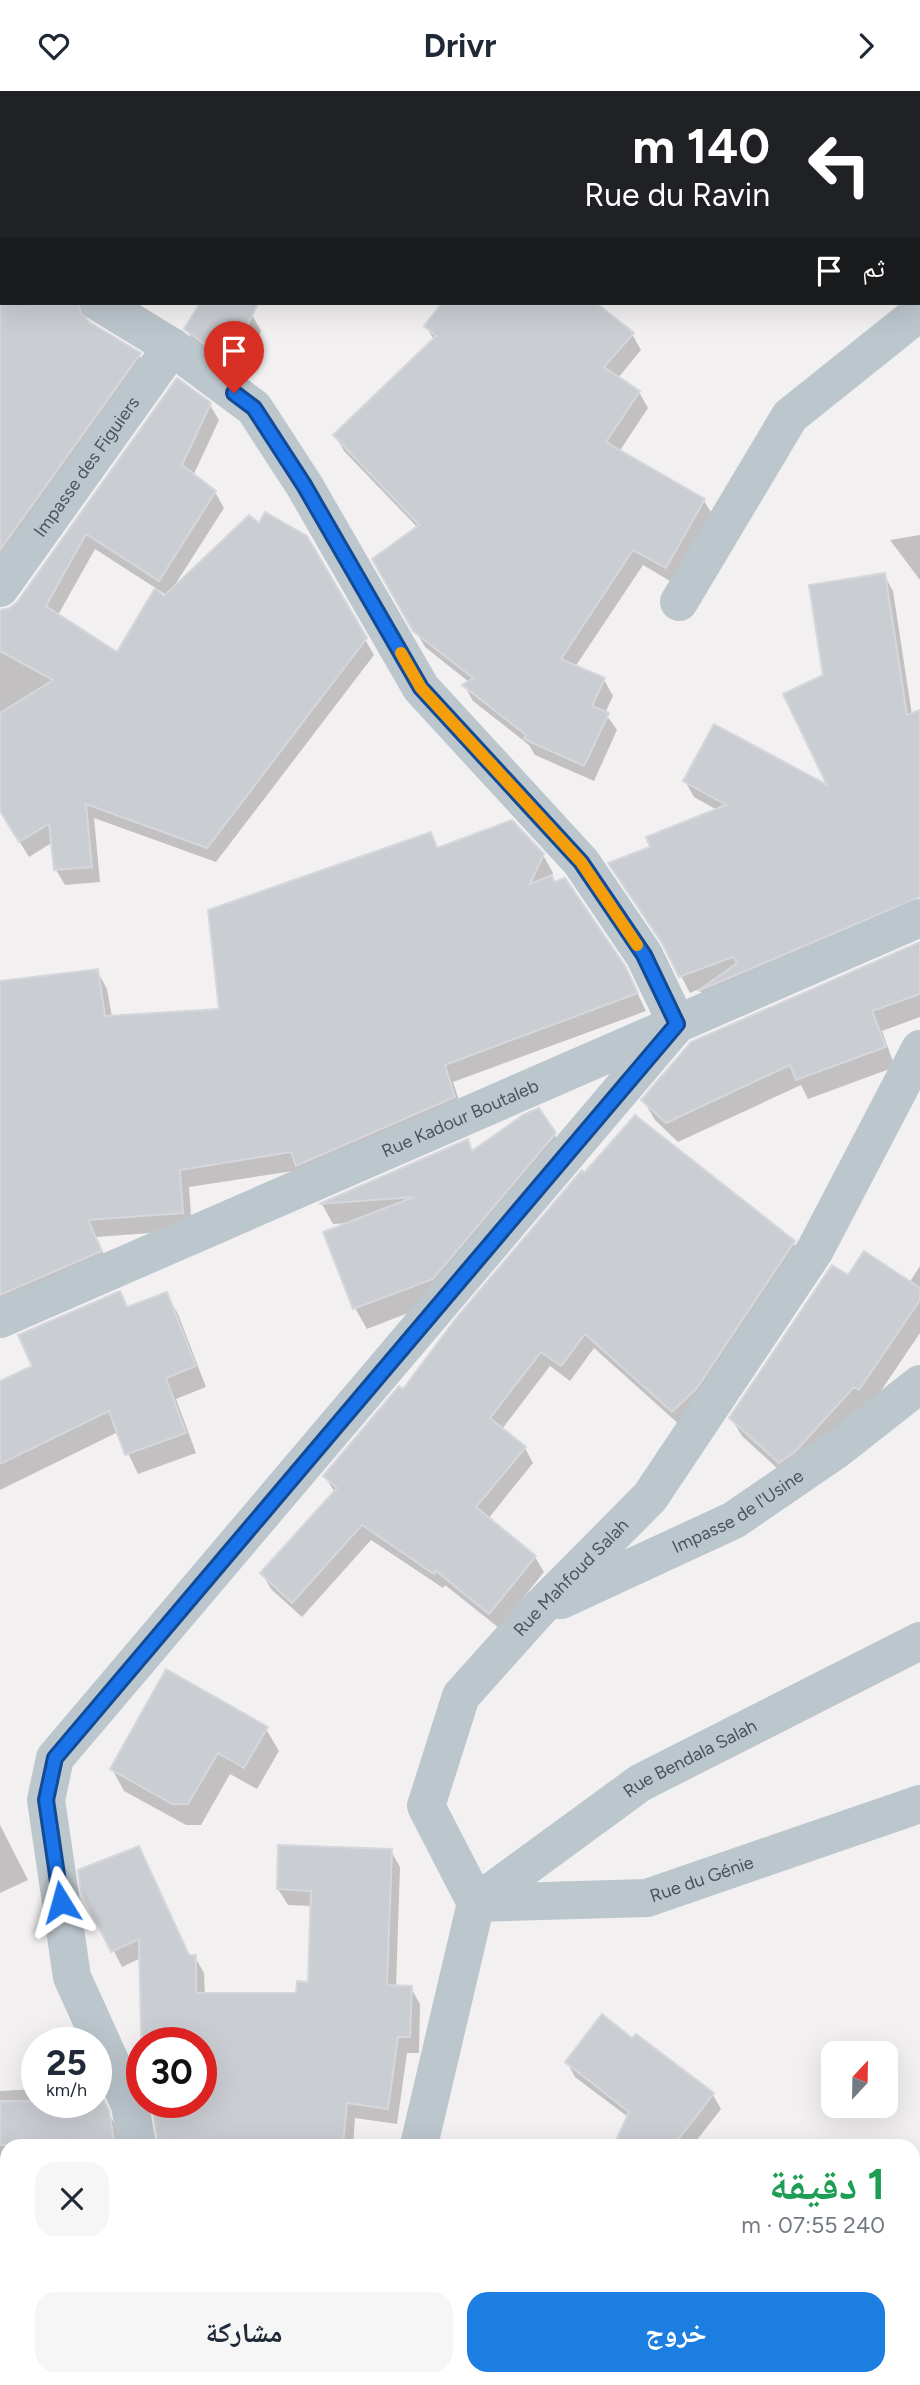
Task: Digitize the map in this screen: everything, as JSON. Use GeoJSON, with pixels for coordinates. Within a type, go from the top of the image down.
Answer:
{"type":"FeatureCollection","features":[{"type":"Feature","properties":{"kind":"street"},"geometry":{"type":"LineString","coordinates":[[103,305],[172,347],[254,408],[304,485],[421,688],[581,862],[644,955],[677,1024],[55,1758],[46,1800],[72,1977],[130,2105],[136,2139]]}},
{"type":"Feature","properties":{"kind":"street"},"geometry":{"type":"LineString","coordinates":[[679,602],[790,417],[920,312]]}},
{"type":"Feature","properties":{"kind":"street","name":"Impasse des Figuiers"},"geometry":{"type":"LineString","coordinates":[[0,588],[172,347]]}},
{"type":"Feature","properties":{"kind":"street","name":"Rue Kadour Boutaleb"},"geometry":{"type":"LineString","coordinates":[[0,1319],[920,918]]}},
{"type":"Feature","properties":{"kind":"street","name":"Rue Mahfoud Salah"},"geometry":{"type":"LineString","coordinates":[[476,1903],[426,1806],[461,1696],[537,1611],[650,1497],[815,1250],[920,1049]]}},
{"type":"Feature","properties":{"kind":"street","name":"Impasse de l'Usine"},"geometry":{"type":"LineString","coordinates":[[537,1611],[734,1520],[836,1450],[920,1384]]}},
{"type":"Feature","properties":{"kind":"street","name":"Rue Bendala Salah"},"geometry":{"type":"LineString","coordinates":[[476,1903],[640,1783],[920,1641]]}},
{"type":"Feature","properties":{"kind":"street","name":"Rue du Génie"},"geometry":{"type":"LineString","coordinates":[[476,1903],[647,1898],[920,1804]]}},
{"type":"Feature","properties":{"kind":"street"},"geometry":{"type":"LineString","coordinates":[[420,2139],[476,1903]]}},
{"type":"Feature","properties":{"kind":"building"},"geometry":{"type":"Polygon","coordinates":[[[0,305],[79,305],[81,313],[89,322],[141,353],[0,550],[0,305]]]}},
{"type":"Feature","properties":{"kind":"building"},"geometry":{"type":"Polygon","coordinates":[[[199,305],[257,305],[230,363],[184,329],[199,305]]]}},
{"type":"Feature","properties":{"kind":"building"},"geometry":{"type":"Polygon","coordinates":[[[440,305],[599,305],[634,333],[604,367],[640,391],[606,442],[705,499],[666,568],[633,550],[561,659],[605,678],[592,706],[609,713],[584,766],[524,739],[526,735],[462,685],[473,678],[413,631],[372,559],[419,525],[333,435],[436,336],[424,326],[440,305]]]}},
{"type":"Feature","properties":{"kind":"building"},"geometry":{"type":"Polygon","coordinates":[[[177,378],[211,403],[182,465],[216,491],[159,581],[86,534],[46,606],[117,652],[155,588],[164,596],[249,515],[259,523],[265,512],[307,536],[367,638],[207,848],[86,804],[92,867],[54,870],[49,824],[19,842],[0,811],[0,713],[53,680],[0,651],[0,610],[10,608],[18,601],[177,378]]]}},
{"type":"Feature","properties":{"kind":"building"},"geometry":{"type":"Polygon","coordinates":[[[885,573],[907,715],[920,710],[920,897],[698,991],[737,963],[733,957],[679,977],[662,943],[608,863],[650,847],[646,837],[726,805],[683,781],[714,724],[827,785],[783,694],[823,675],[809,585],[885,573]]]}},
{"type":"Feature","properties":{"kind":"building"},"geometry":{"type":"Polygon","coordinates":[[[512,820],[544,854],[530,884],[552,875],[554,882],[565,878],[625,966],[638,993],[445,1065],[455,1097],[296,1166],[291,1152],[180,1170],[183,1213],[88,1220],[102,1251],[0,1295],[0,981],[98,969],[105,1016],[219,1009],[208,910],[431,832],[437,848],[512,820]]]}},
{"type":"Feature","properties":{"kind":"building"},"geometry":{"type":"Polygon","coordinates":[[[920,942],[920,994],[872,1011],[886,1047],[796,1080],[790,1065],[666,1123],[641,1100],[691,1042],[920,942]]]}},
{"type":"Feature","properties":{"kind":"building"},"geometry":{"type":"Polygon","coordinates":[[[539,1108],[556,1133],[433,1279],[353,1309],[323,1232],[414,1197],[319,1204],[468,1139],[472,1151],[523,1115],[539,1108]]]}},
{"type":"Feature","properties":{"kind":"building"},"geometry":{"type":"Polygon","coordinates":[[[635,1115],[795,1241],[697,1388],[672,1412],[585,1334],[561,1366],[541,1352],[490,1418],[526,1447],[476,1507],[536,1556],[489,1614],[436,1571],[434,1574],[362,1525],[292,1603],[260,1573],[337,1488],[323,1476],[399,1386],[403,1389],[457,1317],[582,1170],[584,1173],[635,1115]]]}},
{"type":"Feature","properties":{"kind":"building"},"geometry":{"type":"Polygon","coordinates":[[[864,1251],[920,1288],[920,1300],[859,1390],[854,1387],[795,1452],[779,1463],[729,1418],[832,1265],[848,1275],[864,1251]]]}},
{"type":"Feature","properties":{"kind":"building"},"geometry":{"type":"Polygon","coordinates":[[[120,1291],[127,1307],[167,1292],[196,1366],[166,1378],[186,1433],[125,1455],[109,1411],[0,1464],[0,1381],[32,1366],[18,1335],[120,1291]]]}},
{"type":"Feature","properties":{"kind":"building"},"geometry":{"type":"Polygon","coordinates":[[[166,1669],[268,1727],[244,1768],[218,1753],[188,1804],[172,1804],[110,1769],[166,1669]]]}},
{"type":"Feature","properties":{"kind":"building"},"geometry":{"type":"Polygon","coordinates":[[[278,1845],[392,1849],[387,1985],[412,1986],[410,2037],[398,2037],[388,2109],[347,2103],[344,2139],[157,2139],[154,2118],[217,2118],[217,2027],[141,2027],[139,1939],[111,1952],[81,1891],[78,1870],[139,1846],[189,1955],[196,1955],[196,1993],[296,1993],[297,1981],[308,1982],[311,1891],[277,1889],[278,1845]]]}},
{"type":"Feature","properties":{"kind":"building"},"geometry":{"type":"Polygon","coordinates":[[[602,2014],[632,2038],[636,2034],[714,2093],[679,2139],[617,2139],[629,2112],[565,2062],[602,2014]]]}},
{"type":"Feature","properties":{"kind":"building"},"geometry":{"type":"Polygon","coordinates":[[[0,2101],[21,2101],[21,2118],[110,2118],[114,2139],[0,2139],[0,2101]]]}},
{"type":"Feature","properties":{"kind":"slow traffic"},"geometry":{"type":"LineString","coordinates":[[401,653],[421,688],[581,862],[637,945]]}},
{"type":"Feature","properties":{"kind":"route"},"geometry":{"type":"LineString","coordinates":[[61,1902],[46,1800],[55,1758],[677,1024],[644,955],[581,862],[421,688],[304,485],[254,408],[234,393]]}}]}
